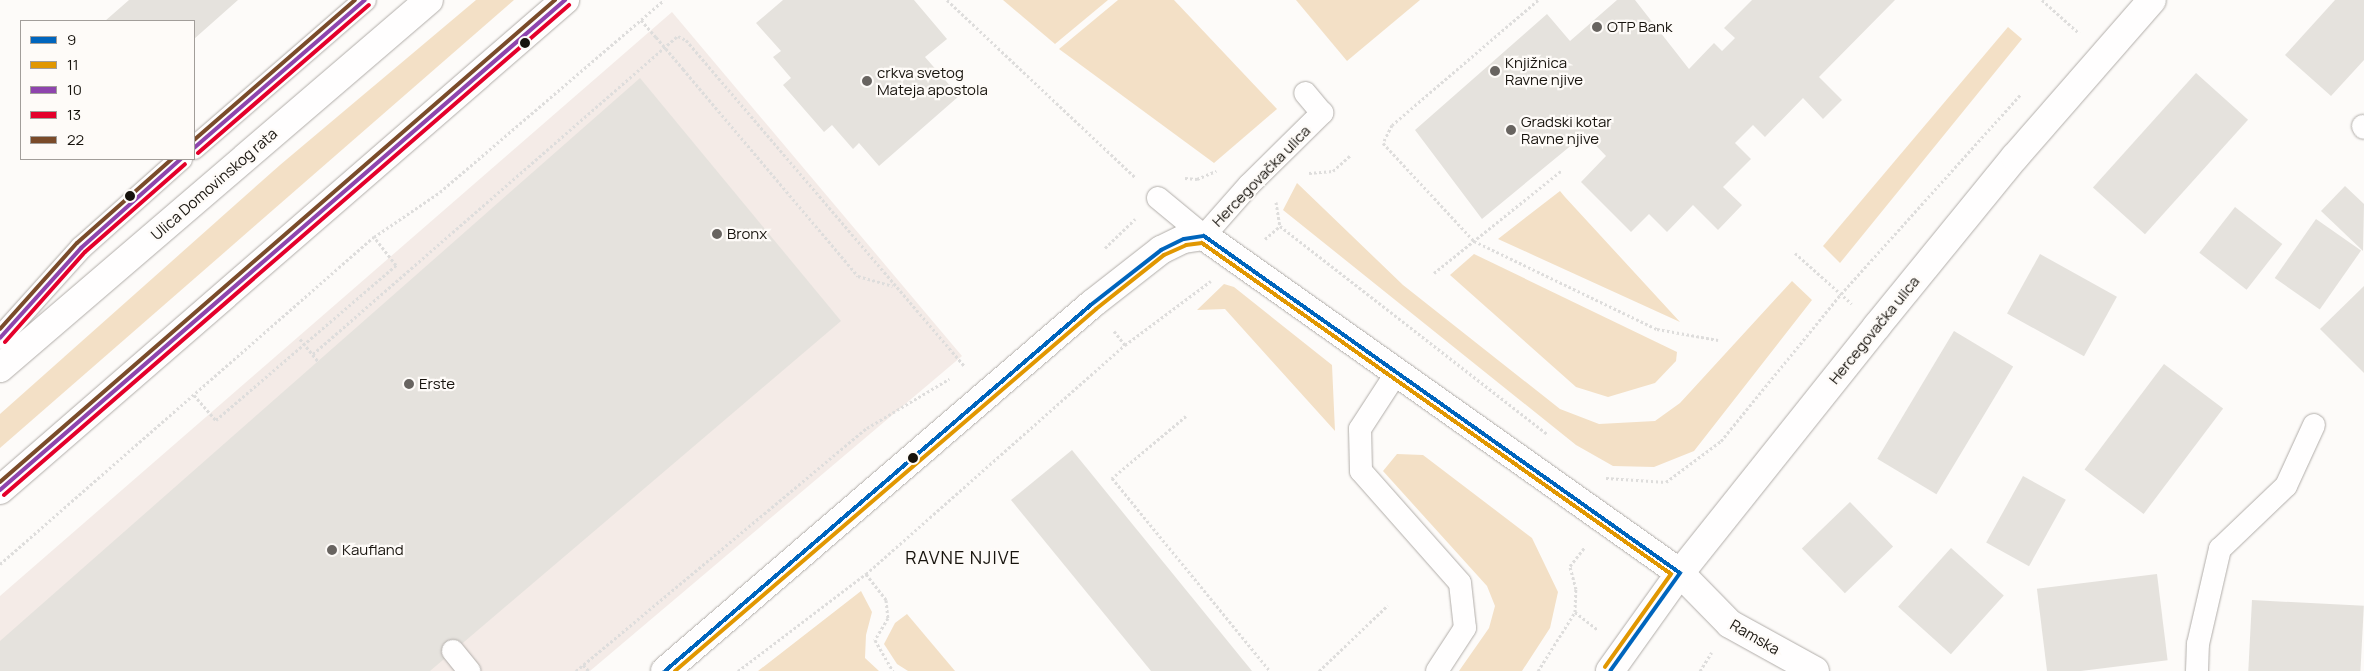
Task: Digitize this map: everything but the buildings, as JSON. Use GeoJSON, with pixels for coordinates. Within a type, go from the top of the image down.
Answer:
{"type":"FeatureCollection","features":[{"type":"Feature","properties":{"kind":"street","name":"Ulica Domovinskog rata"},"geometry":{"type":"LineString","coordinates":[[0,368],[429,0]]}},
{"type":"Feature","properties":{"kind":"street"},"geometry":{"type":"LineString","coordinates":[[0,490],[565,0]]}},
{"type":"Feature","properties":{"kind":"street","name":"Hercegovačka ulica"},"geometry":{"type":"LineString","coordinates":[[1610,671],[1680,573],[1877,326],[2015,157],[2152,0]]}},
{"type":"Feature","properties":{"kind":"street"},"geometry":{"type":"LineString","coordinates":[[666,671],[1092,304],[1161,250],[1184,239],[1204,236]]}},
{"type":"Feature","properties":{"kind":"street","name":"Ramska"},"geometry":{"type":"LineString","coordinates":[[1204,236],[1680,573],[1730,624],[1815,671]]}},
{"type":"Feature","properties":{"kind":"lane"},"geometry":{"type":"LineString","coordinates":[[195,147],[365,0]]}},
{"type":"Feature","properties":{"kind":"lane","name":"Hercegovačka ulica"},"geometry":{"type":"LineString","coordinates":[[1158,198],[1204,236],[1249,185],[1322,113],[1305,93]]}},
{"type":"Feature","properties":{"kind":"lane"},"geometry":{"type":"LineString","coordinates":[[0,338],[81,248],[180,160]]}},
{"type":"Feature","properties":{"kind":"lane"},"geometry":{"type":"LineString","coordinates":[[1397,372],[1360,429],[1360,471],[1460,583],[1465,628],[1437,671]]}},
{"type":"Feature","properties":{"kind":"lane"},"geometry":{"type":"LineString","coordinates":[[2197,671],[2198,644],[2220,549],[2286,486],[2314,425]]}},
{"type":"Feature","properties":{"kind":"lane"},"geometry":{"type":"LineString","coordinates":[[453,651],[469,671]]}},
{"type":"Feature","properties":{"kind":"path"},"geometry":{"type":"LineString","coordinates":[[0,564],[374,237],[440,192],[664,0]]}},
{"type":"Feature","properties":{"kind":"path"},"geometry":{"type":"LineString","coordinates":[[947,0],[1139,181]]}},
{"type":"Feature","properties":{"kind":"path"},"geometry":{"type":"LineString","coordinates":[[1538,0],[1392,125],[1382,143],[1474,241],[1657,328],[1718,340]]}},
{"type":"Feature","properties":{"kind":"path"},"geometry":{"type":"LineString","coordinates":[[2042,0],[2103,56]]}},
{"type":"Feature","properties":{"kind":"path"},"geometry":{"type":"LineString","coordinates":[[642,20],[858,276],[895,286]]}},
{"type":"Feature","properties":{"kind":"path"},"geometry":{"type":"LineString","coordinates":[[2072,41],[2085,27]]}},
{"type":"Feature","properties":{"kind":"path"},"geometry":{"type":"LineString","coordinates":[[313,354],[678,36],[686,40],[964,366]]}},
{"type":"Feature","properties":{"kind":"path"},"geometry":{"type":"LineString","coordinates":[[1604,478],[1666,482],[1721,441],[1841,294],[1959,159],[2026,90]]}},
{"type":"Feature","properties":{"kind":"path"},"geometry":{"type":"LineString","coordinates":[[1300,176],[1315,170],[1333,171],[1351,155]]}},
{"type":"Feature","properties":{"kind":"path"},"geometry":{"type":"LineString","coordinates":[[1099,252],[1180,177],[1198,179],[1219,168]]}},
{"type":"Feature","properties":{"kind":"path"},"geometry":{"type":"LineString","coordinates":[[1434,274],[1561,171]]}},
{"type":"Feature","properties":{"kind":"path"},"geometry":{"type":"LineString","coordinates":[[1276,202],[1282,194]]}},
{"type":"Feature","properties":{"kind":"path"},"geometry":{"type":"LineString","coordinates":[[738,671],[866,574],[1125,345],[1240,260],[1280,226],[1550,436]]}},
{"type":"Feature","properties":{"kind":"path"},"geometry":{"type":"LineString","coordinates":[[194,395],[216,420],[396,265],[374,237]]}},
{"type":"Feature","properties":{"kind":"path"},"geometry":{"type":"LineString","coordinates":[[1795,253],[1877,326]]}},
{"type":"Feature","properties":{"kind":"path"},"geometry":{"type":"LineString","coordinates":[[300,339],[318,361]]}},
{"type":"Feature","properties":{"kind":"path"},"geometry":{"type":"LineString","coordinates":[[959,371],[972,360]]}},
{"type":"Feature","properties":{"kind":"path"},"geometry":{"type":"LineString","coordinates":[[576,671],[867,428],[953,375]]}},
{"type":"Feature","properties":{"kind":"path"},"geometry":{"type":"LineString","coordinates":[[1186,416],[1112,478],[1270,671]]}},
{"type":"Feature","properties":{"kind":"path"},"geometry":{"type":"LineString","coordinates":[[1538,671],[1575,612],[1576,589],[1570,566],[1606,521]]}},
{"type":"Feature","properties":{"kind":"path"},"geometry":{"type":"LineString","coordinates":[[866,574],[886,600],[888,618],[875,640],[893,671]]}},
{"type":"Feature","properties":{"kind":"path"},"geometry":{"type":"LineString","coordinates":[[1319,671],[1388,605]]}},
{"type":"Feature","properties":{"kind":"path"},"geometry":{"type":"LineString","coordinates":[[583,665],[589,671]]}},
{"type":"Feature","properties":{"kind":"shaded area"},"geometry":{"type":"Polygon","coordinates":[[[476,0],[514,0],[0,448],[0,414],[280,165],[476,0]]]}},
{"type":"Feature","properties":{"kind":"shaded area"},"geometry":{"type":"Polygon","coordinates":[[[1003,0],[1108,0],[1055,44],[1003,0]]]}},
{"type":"Feature","properties":{"kind":"shaded area"},"geometry":{"type":"Polygon","coordinates":[[[1118,0],[1174,0],[1277,109],[1214,163],[1059,49],[1118,0]]]}},
{"type":"Feature","properties":{"kind":"shaded area"},"geometry":{"type":"Polygon","coordinates":[[[1296,0],[1420,0],[1347,61],[1296,0]]]}},
{"type":"Feature","properties":{"kind":"shaded area","name":"Kaufland"},"geometry":{"type":"Polygon","coordinates":[[[672,12],[962,356],[590,671],[0,671],[0,596],[672,12]]]}},
{"type":"Feature","properties":{"kind":"shaded area"},"geometry":{"type":"Polygon","coordinates":[[[2008,27],[2022,39],[1840,263],[1823,246],[2008,27]]]}},
{"type":"Feature","properties":{"kind":"shaded area"},"geometry":{"type":"Polygon","coordinates":[[[1297,183],[1403,285],[1560,409],[1599,424],[1655,421],[1680,403],[1792,281],[1812,300],[1694,451],[1654,467],[1613,466],[1576,445],[1283,210],[1297,183]]]}},
{"type":"Feature","properties":{"kind":"shaded area"},"geometry":{"type":"Polygon","coordinates":[[[1560,191],[1565,197],[1680,322],[1498,239],[1560,191]]]}},
{"type":"Feature","properties":{"kind":"shaded area"},"geometry":{"type":"Polygon","coordinates":[[[1474,254],[1677,352],[1676,361],[1655,383],[1608,397],[1576,387],[1450,275],[1474,254]]]}},
{"type":"Feature","properties":{"kind":"shaded area"},"geometry":{"type":"Polygon","coordinates":[[[1224,284],[1234,287],[1332,365],[1335,431],[1225,309],[1197,310],[1224,284]]]}},
{"type":"Feature","properties":{"kind":"shaded area"},"geometry":{"type":"Polygon","coordinates":[[[1397,454],[1423,455],[1532,538],[1558,592],[1550,628],[1522,671],[1459,671],[1489,628],[1495,606],[1487,586],[1383,471],[1397,454]]]}},
{"type":"Feature","properties":{"kind":"shaded area"},"geometry":{"type":"Polygon","coordinates":[[[861,591],[872,612],[866,635],[865,658],[879,671],[758,671],[861,591]]]}},
{"type":"Feature","properties":{"kind":"shaded area"},"geometry":{"type":"Polygon","coordinates":[[[907,614],[955,671],[908,671],[897,664],[884,644],[895,623],[907,614]]]}},
{"type":"Feature","properties":{"kind":"transit line","name":"22"},"geometry":{"type":"LineString","coordinates":[[195,139],[355,0]]}},
{"type":"Feature","properties":{"kind":"transit line","name":"10"},"geometry":{"type":"LineString","coordinates":[[195,147],[365,0]]}},
{"type":"Feature","properties":{"kind":"transit line","name":"22"},"geometry":{"type":"LineString","coordinates":[[0,482],[555,0]]}},
{"type":"Feature","properties":{"kind":"transit line","name":"10"},"geometry":{"type":"LineString","coordinates":[[0,490],[565,0]]}},
{"type":"Feature","properties":{"kind":"transit line","name":"13"},"geometry":{"type":"LineString","coordinates":[[198,153],[369,5]]}},
{"type":"Feature","properties":{"kind":"transit line","name":"13"},"geometry":{"type":"LineString","coordinates":[[4,495],[569,5]]}},
{"type":"Feature","properties":{"kind":"transit line","name":"22"},"geometry":{"type":"LineString","coordinates":[[0,329],[77,243],[171,160]]}},
{"type":"Feature","properties":{"kind":"transit line","name":"10"},"geometry":{"type":"LineString","coordinates":[[0,338],[81,248],[180,160]]}},
{"type":"Feature","properties":{"kind":"transit line","name":"13"},"geometry":{"type":"LineString","coordinates":[[5,342],[85,252],[185,164]]}},
{"type":"Feature","properties":{"kind":"transit line","name":"9"},"geometry":{"type":"LineString","coordinates":[[665,671],[1092,304],[1161,250],[1184,239],[1204,236],[1680,573],[1610,671]]}},
{"type":"Feature","properties":{"kind":"transit line","name":"11"},"geometry":{"type":"LineString","coordinates":[[675,671],[1096,309],[1164,255],[1186,245],[1202,243],[1671,574],[1605,667]]}},
{"type":"Feature","properties":{"kind":"place","name":"OTP Bank"},"geometry":{"type":"Point","coordinates":[1597,27]}},
{"type":"Feature","properties":{"kind":"place","name":"Knjižnica Ravne njive"},"geometry":{"type":"Point","coordinates":[1495,71]}},
{"type":"Feature","properties":{"kind":"place","name":"crkva svetog Mateja apostola"},"geometry":{"type":"Point","coordinates":[867,81]}},
{"type":"Feature","properties":{"kind":"place","name":"Gradski kotar Ravne njive"},"geometry":{"type":"Point","coordinates":[1511,130]}},
{"type":"Feature","properties":{"kind":"place","name":"Bronx"},"geometry":{"type":"Point","coordinates":[717,234]}},
{"type":"Feature","properties":{"kind":"place","name":"Erste"},"geometry":{"type":"Point","coordinates":[409,384]}},
{"type":"Feature","properties":{"kind":"place","name":"Kaufland"},"geometry":{"type":"Point","coordinates":[332,550]}},
{"type":"Feature","properties":{"kind":"district","name":"RAVNE NJIVE"},"geometry":{"type":"Point","coordinates":[963,557]}}]}
